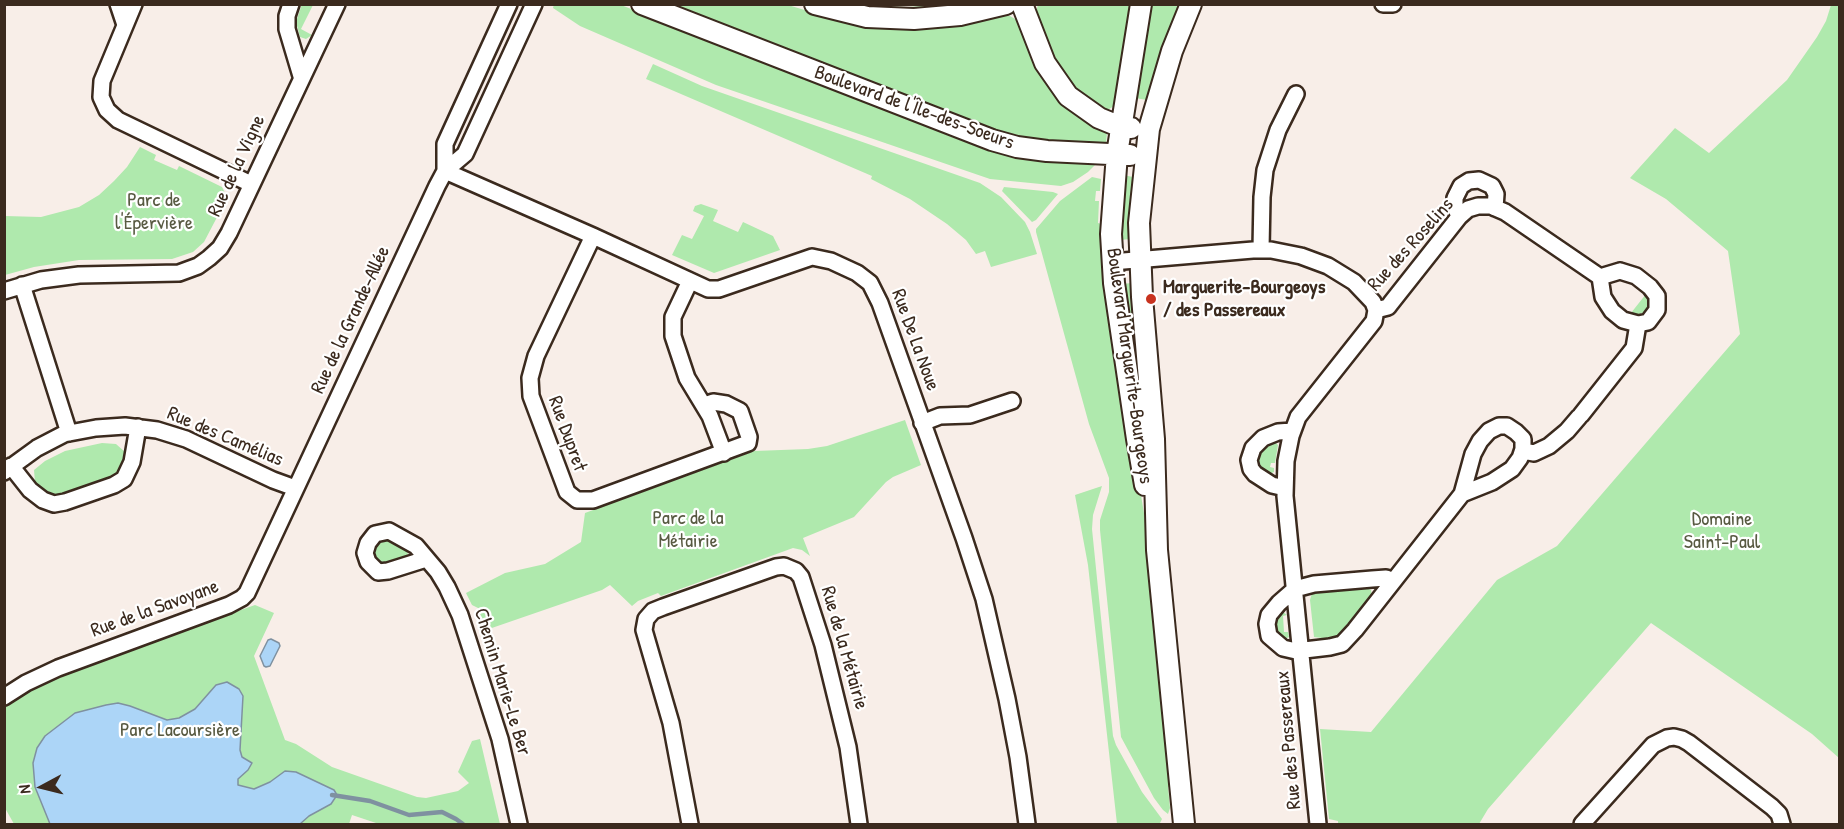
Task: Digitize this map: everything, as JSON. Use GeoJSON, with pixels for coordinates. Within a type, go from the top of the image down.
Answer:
{"type":"FeatureCollection","features":[{"type":"Feature","properties":{"kind":"street"},"geometry":{"type":"LineString","coordinates":[[118,4],[125,25]]}},
{"type":"Feature","properties":{"kind":"street"},"geometry":{"type":"LineString","coordinates":[[134,4],[101,86],[102,102],[107,111],[114,118],[251,184]]}},
{"type":"Feature","properties":{"kind":"street"},"geometry":{"type":"LineString","coordinates":[[291,4],[287,16],[287,29],[301,76]]}},
{"type":"Feature","properties":{"kind":"street","name":"Rue de la Vigne"},"geometry":{"type":"LineString","coordinates":[[4,291],[55,278],[91,274],[172,274],[192,269],[209,258],[224,242],[337,4]]}},
{"type":"Feature","properties":{"kind":"street","name":"Rue de la Grande-Allée"},"geometry":{"type":"LineString","coordinates":[[445,171],[445,144],[509,4]]}},
{"type":"Feature","properties":{"kind":"street","name":"Rue de la Grande-Allée"},"geometry":{"type":"LineString","coordinates":[[295,488],[445,171],[465,154],[534,4]]}},
{"type":"Feature","properties":{"kind":"street","name":"Boulevard de l'Île-des-Soeurs"},"geometry":{"type":"LineString","coordinates":[[642,4],[992,140],[1047,152],[1145,157]]}},
{"type":"Feature","properties":{"kind":"street"},"geometry":{"type":"LineString","coordinates":[[815,4],[867,17],[914,19],[960,15],[1006,4]]}},
{"type":"Feature","properties":{"kind":"street"},"geometry":{"type":"LineString","coordinates":[[1022,4],[1045,63],[1061,87],[1077,104],[1099,118],[1121,127],[1149,129]]}},
{"type":"Feature","properties":{"kind":"street","name":"Boulevard Marguerite-Bourgeoys"},"geometry":{"type":"LineString","coordinates":[[1141,4],[1117,154],[1111,212],[1112,262],[1137,439],[1157,550]]}},
{"type":"Feature","properties":{"kind":"street"},"geometry":{"type":"LineString","coordinates":[[1145,157],[1149,129],[1165,72],[1191,4]]}},
{"type":"Feature","properties":{"kind":"street"},"geometry":{"type":"LineString","coordinates":[[1383,4],[1392,4]]}},
{"type":"Feature","properties":{"kind":"street"},"geometry":{"type":"LineString","coordinates":[[1261,249],[1265,170],[1278,130],[1296,94]]}},
{"type":"Feature","properties":{"kind":"street","name":"Boulevard Marguerite-Bourgeoys"},"geometry":{"type":"LineString","coordinates":[[1145,157],[1139,210],[1140,259],[1154,439],[1157,550],[1184,825]]}},
{"type":"Feature","properties":{"kind":"street","name":"Rue De La Noue"},"geometry":{"type":"LineString","coordinates":[[445,171],[708,289],[715,290],[812,257],[826,259],[862,276],[876,292],[967,547],[990,623],[1018,757],[1027,825]]}},
{"type":"Feature","properties":{"kind":"street"},"geometry":{"type":"LineString","coordinates":[[1459,218],[1455,207],[1456,194],[1461,186],[1469,181],[1479,180],[1492,186],[1496,194],[1495,208],[1600,277]]}},
{"type":"Feature","properties":{"kind":"street","name":"Rue des Roselins"},"geometry":{"type":"LineString","coordinates":[[1376,310],[1388,307],[1394,301],[1468,209],[1478,206],[1495,208]]}},
{"type":"Feature","properties":{"kind":"street","name":"Rue Dupret"},"geometry":{"type":"LineString","coordinates":[[593,236],[536,356],[531,372],[531,396],[564,489],[578,500],[590,501],[745,446],[749,441],[742,415],[736,408],[713,402],[704,405]]}},
{"type":"Feature","properties":{"kind":"street"},"geometry":{"type":"LineString","coordinates":[[1112,262],[1261,249],[1301,256],[1335,270],[1364,291],[1376,310]]}},
{"type":"Feature","properties":{"kind":"street"},"geometry":{"type":"LineString","coordinates":[[1614,272],[1626,272],[1636,276],[1657,296],[1657,310],[1648,322],[1638,324],[1623,320],[1609,307],[1601,293],[1600,277],[1614,272]]}},
{"type":"Feature","properties":{"kind":"street"},"geometry":{"type":"LineString","coordinates":[[690,281],[673,317],[672,331],[687,378],[704,405],[724,453]]}},
{"type":"Feature","properties":{"kind":"street"},"geometry":{"type":"LineString","coordinates":[[22,285],[69,433]]}},
{"type":"Feature","properties":{"kind":"street","name":"Rue des Passereaux"},"geometry":{"type":"LineString","coordinates":[[1318,825],[1285,488],[1286,460],[1292,431],[1304,410],[1372,325],[1376,310]]}},
{"type":"Feature","properties":{"kind":"street"},"geometry":{"type":"LineString","coordinates":[[1523,452],[1534,453],[1549,446],[1568,431],[1634,348],[1638,324]]}},
{"type":"Feature","properties":{"kind":"street"},"geometry":{"type":"LineString","coordinates":[[922,423],[940,416],[970,415],[1012,400]]}},
{"type":"Feature","properties":{"kind":"street"},"geometry":{"type":"LineString","coordinates":[[1302,651],[1342,644],[1462,494],[1473,454],[1480,441],[1489,431],[1499,426],[1511,428],[1523,439],[1523,452],[1516,464],[1507,474],[1462,494]]}},
{"type":"Feature","properties":{"kind":"street","name":"Rue des Camélias"},"geometry":{"type":"LineString","coordinates":[[138,427],[132,462],[124,479],[114,485],[65,502],[54,504],[43,500],[8,469],[37,448],[69,433],[103,427],[138,427],[186,439],[295,488]]}},
{"type":"Feature","properties":{"kind":"street"},"geometry":{"type":"LineString","coordinates":[[1285,488],[1272,485],[1256,474],[1251,469],[1249,460],[1253,448],[1263,438],[1278,432],[1292,431]]}},
{"type":"Feature","properties":{"kind":"street","name":"Rue de la Savoyane"},"geometry":{"type":"LineString","coordinates":[[4,697],[26,683],[58,668],[229,605],[242,598],[252,584],[295,488]]}},
{"type":"Feature","properties":{"kind":"street","name":"Chemin Marie-Le Ber"},"geometry":{"type":"LineString","coordinates":[[426,559],[447,587],[460,615],[503,748],[519,825]]}},
{"type":"Feature","properties":{"kind":"street","name":"Rue de la Métairie"},"geometry":{"type":"LineString","coordinates":[[690,825],[671,723],[644,630],[646,620],[653,611],[663,607],[784,566],[796,571],[801,577],[823,645],[850,756],[859,825]]}},
{"type":"Feature","properties":{"kind":"street"},"geometry":{"type":"LineString","coordinates":[[1295,589],[1372,579],[1386,578],[1393,581]]}},
{"type":"Feature","properties":{"kind":"street","name":"Rue des Passereaux"},"geometry":{"type":"LineString","coordinates":[[1295,589],[1273,610],[1267,620],[1267,628],[1269,636],[1277,644],[1289,650],[1302,651]]}},
{"type":"Feature","properties":{"kind":"street"},"geometry":{"type":"LineString","coordinates":[[1582,825],[1653,745],[1674,737],[1689,743],[1772,807],[1779,814],[1782,825]]}},
{"type":"Feature","properties":{"kind":"green space"},"geometry":{"type":"Polygon","coordinates":[[[302,4],[313,5],[301,29],[312,35],[306,39],[300,37],[296,22],[302,4]]]}},
{"type":"Feature","properties":{"kind":"green space"},"geometry":{"type":"Polygon","coordinates":[[[554,4],[621,5],[818,82],[1096,162],[1096,164],[1073,182],[1061,186],[990,179],[716,85],[580,26],[553,8],[554,4]]]}},
{"type":"Feature","properties":{"kind":"green space"},"geometry":{"type":"Polygon","coordinates":[[[1038,4],[1132,5],[1114,106],[1102,111],[1080,95],[1068,82],[1050,50],[1036,13],[1038,4]]]}},
{"type":"Feature","properties":{"kind":"green space"},"geometry":{"type":"Polygon","coordinates":[[[667,5],[788,5],[821,15],[1010,16],[1020,22],[1092,125],[1107,133],[1106,143],[1041,140],[993,130],[667,5]]]}},
{"type":"Feature","properties":{"kind":"green space"},"geometry":{"type":"Polygon","coordinates":[[[849,5],[908,7],[970,5],[920,10],[880,9],[849,5]]]}},
{"type":"Feature","properties":{"kind":"green space"},"geometry":{"type":"Polygon","coordinates":[[[1150,5],[1182,5],[1162,52],[1147,100],[1135,98],[1150,5]]]}},
{"type":"Feature","properties":{"kind":"green space","name":"Domaine Saint-Paul"},"geometry":{"type":"Polygon","coordinates":[[[1831,5],[1840,5],[1839,758],[1812,734],[1651,623],[1488,809],[1479,824],[1338,824],[1338,821],[1329,819],[1320,729],[1371,732],[1497,580],[1557,546],[1740,334],[1728,251],[1666,199],[1630,178],[1675,128],[1709,153],[1787,80],[1817,37],[1826,21],[1831,5]]]}},
{"type":"Feature","properties":{"kind":"green space"},"geometry":{"type":"Polygon","coordinates":[[[653,64],[702,86],[980,183],[1001,197],[1025,222],[1037,254],[991,267],[985,251],[976,254],[966,240],[947,224],[910,199],[871,179],[872,176],[646,79],[653,64]]]}},
{"type":"Feature","properties":{"kind":"green space","name":"Parc de l'Épervière"},"geometry":{"type":"Polygon","coordinates":[[[140,147],[156,155],[154,160],[177,170],[179,166],[222,187],[226,195],[225,202],[204,242],[193,252],[172,259],[79,260],[34,267],[5,275],[5,216],[41,217],[79,207],[99,195],[114,181],[127,167],[140,147]]]}},
{"type":"Feature","properties":{"kind":"green space"},"geometry":{"type":"Polygon","coordinates":[[[1123,175],[1133,177],[1130,239],[1120,240],[1123,175]]]}},
{"type":"Feature","properties":{"kind":"green space"},"geometry":{"type":"Polygon","coordinates":[[[1092,177],[1101,179],[1100,191],[1096,191],[1095,201],[1099,201],[1098,223],[1102,224],[1102,255],[1147,531],[1171,786],[1168,787],[1170,808],[1168,814],[1154,798],[1121,737],[1100,530],[1100,520],[1109,492],[1109,478],[1089,424],[1036,232],[1036,229],[1060,201],[1092,177]]]}},
{"type":"Feature","properties":{"kind":"green space"},"geometry":{"type":"Polygon","coordinates":[[[1004,187],[1058,194],[1032,222],[1002,191],[1004,187]]]}},
{"type":"Feature","properties":{"kind":"green space"},"geometry":{"type":"Polygon","coordinates":[[[701,204],[718,210],[713,221],[738,232],[743,222],[773,236],[780,250],[714,273],[672,255],[682,235],[692,239],[704,216],[693,211],[695,206],[701,204]]]}},
{"type":"Feature","properties":{"kind":"green space"},"geometry":{"type":"Polygon","coordinates":[[[1132,283],[1146,437],[1122,284],[1132,283]]]}},
{"type":"Feature","properties":{"kind":"green space"},"geometry":{"type":"Polygon","coordinates":[[[1646,294],[1649,304],[1645,312],[1636,315],[1631,313],[1646,294]]]}},
{"type":"Feature","properties":{"kind":"green space","name":"Parc de la Métairie"},"geometry":{"type":"Polygon","coordinates":[[[905,420],[921,465],[886,482],[854,517],[803,538],[810,556],[802,550],[793,548],[661,596],[658,593],[632,606],[610,585],[602,590],[486,630],[478,608],[472,605],[466,593],[505,573],[545,564],[581,542],[585,513],[754,451],[827,446],[905,420]]]}},
{"type":"Feature","properties":{"kind":"green space"},"geometry":{"type":"Polygon","coordinates":[[[1275,442],[1278,445],[1275,463],[1271,463],[1270,467],[1274,468],[1274,472],[1269,474],[1259,466],[1257,457],[1265,447],[1275,442]]]}},
{"type":"Feature","properties":{"kind":"green space"},"geometry":{"type":"Polygon","coordinates":[[[102,443],[116,444],[125,452],[122,468],[118,474],[59,495],[52,495],[35,482],[34,470],[45,461],[65,451],[102,443]]]}},
{"type":"Feature","properties":{"kind":"green space"},"geometry":{"type":"Polygon","coordinates":[[[1102,486],[1093,515],[1092,529],[1113,736],[1142,792],[1162,819],[1160,823],[1117,824],[1088,565],[1075,495],[1102,486]]]}},
{"type":"Feature","properties":{"kind":"green space"},"geometry":{"type":"Polygon","coordinates":[[[385,540],[407,550],[408,555],[387,562],[379,562],[374,551],[376,546],[385,540]]]}},
{"type":"Feature","properties":{"kind":"green space"},"geometry":{"type":"Polygon","coordinates":[[[1367,588],[1371,590],[1372,596],[1341,634],[1330,639],[1314,637],[1310,600],[1312,593],[1367,588]]]}},
{"type":"Feature","properties":{"kind":"green space","name":"Parc Lacoursière"},"geometry":{"type":"Polygon","coordinates":[[[255,605],[274,613],[254,656],[285,740],[296,744],[332,767],[417,797],[426,798],[458,791],[469,783],[458,772],[472,741],[480,739],[500,824],[379,824],[352,815],[349,824],[14,824],[5,808],[4,705],[65,672],[255,605]]]}},
{"type":"Feature","properties":{"kind":"green space"},"geometry":{"type":"Polygon","coordinates":[[[1283,612],[1287,615],[1283,616],[1284,632],[1288,632],[1289,637],[1285,639],[1274,629],[1275,621],[1283,612]]]}},
{"type":"Feature","properties":{"kind":"water"},"geometry":{"type":"Polygon","coordinates":[[[271,639],[280,646],[270,666],[266,667],[260,656],[268,640],[271,639]]]}},
{"type":"Feature","properties":{"kind":"water"},"geometry":{"type":"Polygon","coordinates":[[[227,682],[239,689],[243,696],[240,750],[242,757],[252,763],[238,779],[238,785],[254,789],[270,782],[285,771],[296,772],[334,790],[337,795],[331,804],[309,816],[300,824],[50,824],[35,787],[33,763],[37,748],[45,736],[75,713],[118,703],[167,720],[179,718],[195,709],[216,685],[227,682]]]}},
{"type":"Feature","properties":{"kind":"waterway"},"geometry":{"type":"LineString","coordinates":[[332,795],[370,801],[409,815],[442,812],[463,824]]}},
{"type":"Feature","properties":{"kind":"place","name":"Marguerite-Bourgeoys / des Passereaux"},"geometry":{"type":"Point","coordinates":[1151,299]}}]}
